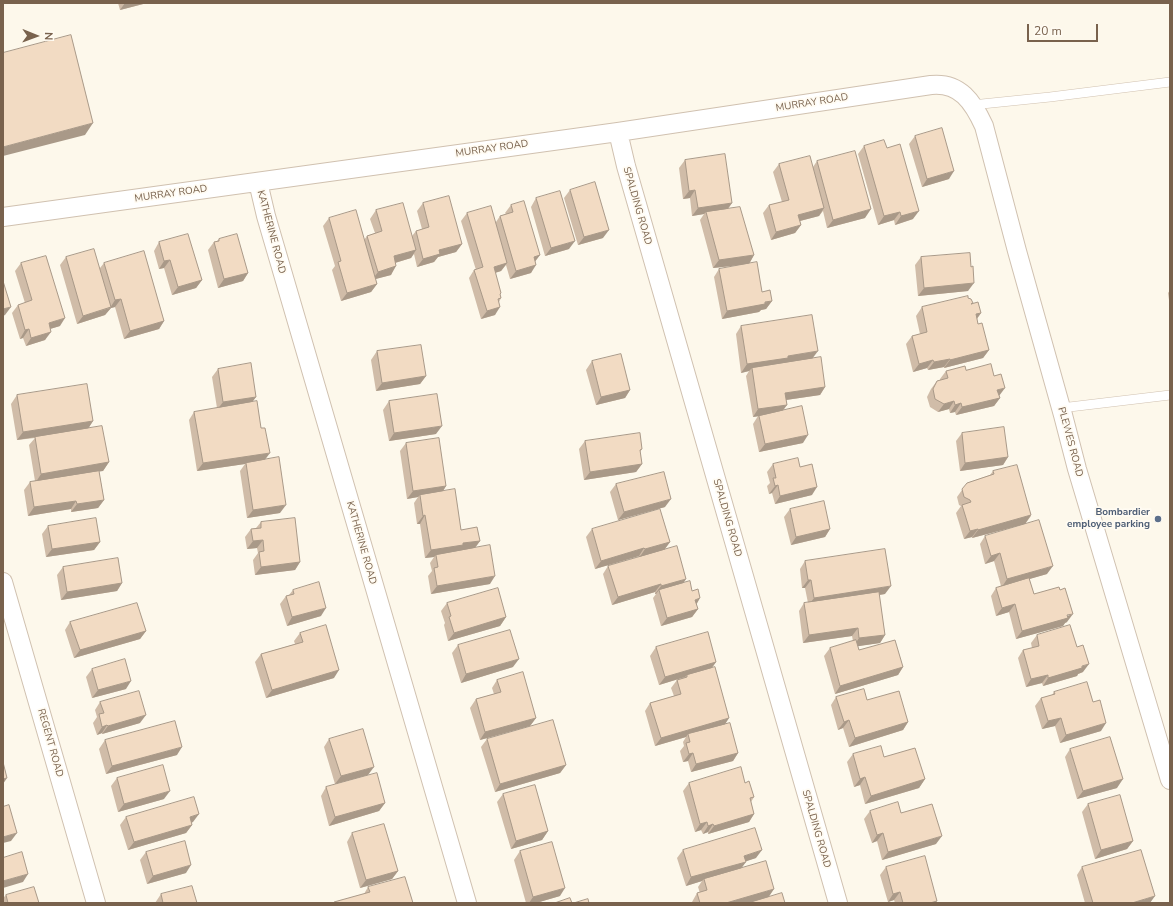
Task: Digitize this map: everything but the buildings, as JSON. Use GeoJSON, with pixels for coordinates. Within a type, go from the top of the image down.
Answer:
{"type":"FeatureCollection","features":[{"type":"Feature","properties":{"kind":"street","name":"MURRAY ROAD"},"geometry":{"type":"LineString","coordinates":[[3,217],[618,132],[939,84],[955,88],[962,92],[972,105]]}},
{"type":"Feature","properties":{"kind":"street","name":"PLEWES ROAD"},"geometry":{"type":"LineString","coordinates":[[972,105],[978,113],[984,126],[1077,469],[1170,780]]}},
{"type":"Feature","properties":{"kind":"street","name":"SPALDING ROAD"},"geometry":{"type":"LineString","coordinates":[[618,132],[626,166],[838,903]]}},
{"type":"Feature","properties":{"kind":"street","name":"KATHERINE ROAD"},"geometry":{"type":"LineString","coordinates":[[258,182],[268,224],[467,903]]}},
{"type":"Feature","properties":{"kind":"street","name":"REGENT ROAD"},"geometry":{"type":"LineString","coordinates":[[3,582],[96,903]]}},
{"type":"Feature","properties":{"kind":"lane"},"geometry":{"type":"LineString","coordinates":[[972,105],[1170,82]]}},
{"type":"Feature","properties":{"kind":"lane"},"geometry":{"type":"LineString","coordinates":[[1061,408],[1170,395]]}},
{"type":"Feature","properties":{"kind":"place","name":"Bombardier employee parking"},"geometry":{"type":"Point","coordinates":[1158,519]}}]}
